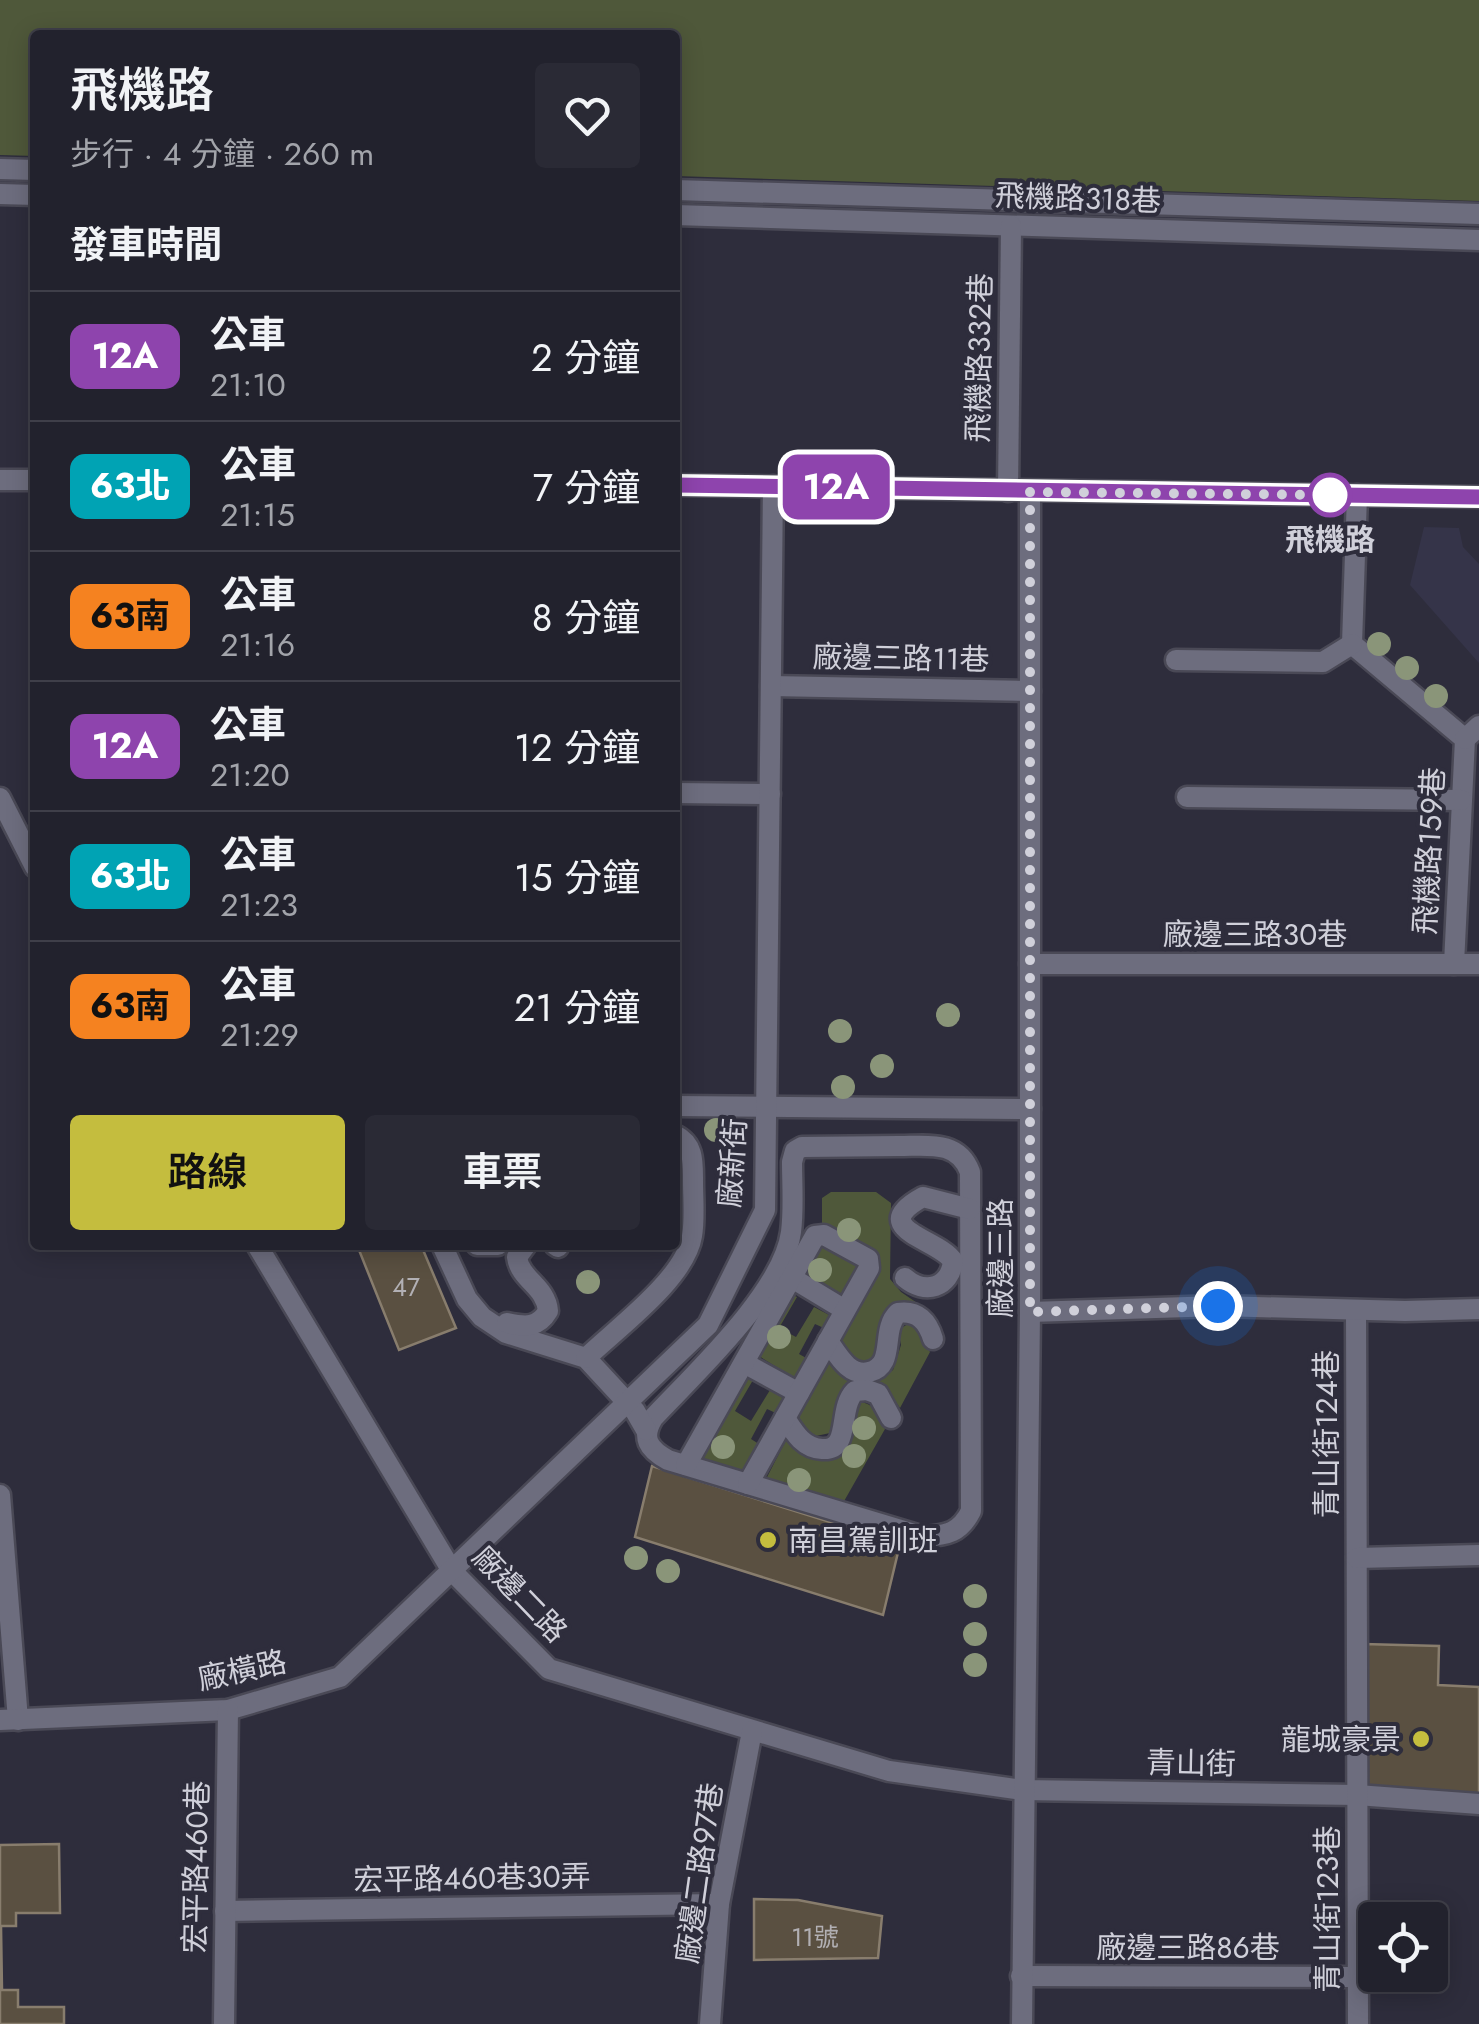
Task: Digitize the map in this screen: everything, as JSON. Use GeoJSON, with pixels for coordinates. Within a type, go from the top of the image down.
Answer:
{"type":"FeatureCollection","features":[{"type":"Feature","properties":{"kind":"street"},"geometry":{"type":"LineString","coordinates":[[0,169],[30,170]]}},
{"type":"Feature","properties":{"kind":"street"},"geometry":{"type":"LineString","coordinates":[[680,190],[1479,214]]}},
{"type":"Feature","properties":{"kind":"street"},"geometry":{"type":"LineString","coordinates":[[0,194],[30,195]]}},
{"type":"Feature","properties":{"kind":"street","name":"飛機路318巷"},"geometry":{"type":"LineString","coordinates":[[680,215],[1479,240]]}},
{"type":"Feature","properties":{"kind":"street","name":"飛機路332巷"},"geometry":{"type":"LineString","coordinates":[[1008,491],[1011,226]]}},
{"type":"Feature","properties":{"kind":"street"},"geometry":{"type":"LineString","coordinates":[[0,480],[30,480]]}},
{"type":"Feature","properties":{"kind":"street"},"geometry":{"type":"LineString","coordinates":[[680,486],[1479,497]]}},
{"type":"Feature","properties":{"kind":"street","name":"廠邊三路11巷"},"geometry":{"type":"LineString","coordinates":[[770,794],[774,486]]}},
{"type":"Feature","properties":{"kind":"street","name":"廠邊三路"},"geometry":{"type":"LineString","coordinates":[[1022,2024],[1030,1312],[1030,492]]}},
{"type":"Feature","properties":{"kind":"street"},"geometry":{"type":"LineString","coordinates":[[1176,660],[1323,662],[1352,644],[1358,495]]}},
{"type":"Feature","properties":{"kind":"street","name":"飛機路159巷"},"geometry":{"type":"LineString","coordinates":[[1352,644],[1472,732],[1461,800],[1454,964]]}},
{"type":"Feature","properties":{"kind":"street","name":"廠邊三路11巷"},"geometry":{"type":"LineString","coordinates":[[771,686],[1030,691]]}},
{"type":"Feature","properties":{"kind":"street"},"geometry":{"type":"LineString","coordinates":[[680,793],[770,794]]}},
{"type":"Feature","properties":{"kind":"street","name":"廠新街"},"geometry":{"type":"LineString","coordinates":[[452,1571],[708,1325],[765,1210],[770,794]]}},
{"type":"Feature","properties":{"kind":"street"},"geometry":{"type":"LineString","coordinates":[[1188,797],[1461,800]]}},
{"type":"Feature","properties":{"kind":"street"},"geometry":{"type":"LineString","coordinates":[[0,798],[30,857]]}},
{"type":"Feature","properties":{"kind":"street","name":"廠邊三路30巷"},"geometry":{"type":"LineString","coordinates":[[1030,964],[1479,964]]}},
{"type":"Feature","properties":{"kind":"street"},"geometry":{"type":"LineString","coordinates":[[680,1106],[1030,1110]]}},
{"type":"Feature","properties":{"kind":"street"},"geometry":{"type":"LineString","coordinates":[[586,1358],[682,1262],[692,1238],[694,1160],[689,1146],[680,1139]]}},
{"type":"Feature","properties":{"kind":"street"},"geometry":{"type":"LineString","coordinates":[[444,1250],[467,1299],[482,1318],[506,1333],[586,1358],[627,1403],[646,1430],[646,1442],[654,1452],[924,1537],[949,1534],[965,1522],[971,1510],[970,1172],[958,1152],[945,1146],[899,1146],[802,1147],[796,1152],[792,1162],[791,1232],[777,1270],[742,1321],[646,1430]]}},
{"type":"Feature","properties":{"kind":"street"},"geometry":{"type":"LineString","coordinates":[[906,1278],[914,1286],[934,1287],[952,1273],[953,1261],[941,1248],[908,1234],[902,1225],[910,1204],[923,1197],[970,1208]]}},
{"type":"Feature","properties":{"kind":"street"},"geometry":{"type":"LineString","coordinates":[[686,1465],[819,1235],[868,1259],[869,1268],[748,1484]]}},
{"type":"Feature","properties":{"kind":"street","name":"廠邊二路"},"geometry":{"type":"LineString","coordinates":[[260,1250],[452,1571],[549,1669],[889,1771],[1022,1790]]}},
{"type":"Feature","properties":{"kind":"street"},"geometry":{"type":"LineString","coordinates":[[482,1318],[520,1326],[534,1326],[542,1321],[548,1310],[547,1301],[518,1266],[517,1257],[522,1250]]}},
{"type":"Feature","properties":{"kind":"street"},"geometry":{"type":"LineString","coordinates":[[792,1278],[846,1310]]}},
{"type":"Feature","properties":{"kind":"street"},"geometry":{"type":"LineString","coordinates":[[1030,1312],[1218,1306],[1479,1309]]}},
{"type":"Feature","properties":{"kind":"street","name":"青山街124巷"},"geometry":{"type":"LineString","coordinates":[[1356,1310],[1358,1795]]}},
{"type":"Feature","properties":{"kind":"street"},"geometry":{"type":"LineString","coordinates":[[828,1341],[850,1370],[861,1374],[881,1366],[888,1348],[888,1328],[898,1314],[908,1312],[920,1317],[930,1328],[933,1340]]}},
{"type":"Feature","properties":{"kind":"street"},"geometry":{"type":"LineString","coordinates":[[744,1363],[799,1393]]}},
{"type":"Feature","properties":{"kind":"street"},"geometry":{"type":"LineString","coordinates":[[785,1418],[799,1438],[819,1450],[838,1442],[845,1426],[844,1406],[856,1391],[878,1394],[891,1418]]}},
{"type":"Feature","properties":{"kind":"street"},"geometry":{"type":"LineString","coordinates":[[0,1495],[9,1720]]}},
{"type":"Feature","properties":{"kind":"street","name":"青山街124巷"},"geometry":{"type":"LineString","coordinates":[[1357,1558],[1479,1555]]}},
{"type":"Feature","properties":{"kind":"street","name":"廠橫路"},"geometry":{"type":"LineString","coordinates":[[9,1720],[228,1710],[340,1677],[452,1571]]}},
{"type":"Feature","properties":{"kind":"street","name":"宏平路460巷"},"geometry":{"type":"LineString","coordinates":[[224,2024],[228,1710]]}},
{"type":"Feature","properties":{"kind":"street","name":"廠邊二路97巷"},"geometry":{"type":"LineString","coordinates":[[710,2024],[719,1904],[752,1731]]}},
{"type":"Feature","properties":{"kind":"street","name":"青山街"},"geometry":{"type":"LineString","coordinates":[[1022,1790],[1358,1795],[1479,1804]]}},
{"type":"Feature","properties":{"kind":"street","name":"青山街123巷"},"geometry":{"type":"LineString","coordinates":[[1358,1795],[1358,2024]]}},
{"type":"Feature","properties":{"kind":"street","name":"宏平路460巷30弄"},"geometry":{"type":"LineString","coordinates":[[225,1911],[719,1904]]}},
{"type":"Feature","properties":{"kind":"street","name":"廠邊三路86巷"},"geometry":{"type":"LineString","coordinates":[[1021,1976],[1356,1977]]}},
{"type":"Feature","properties":{"kind":"shaded area"},"geometry":{"type":"Polygon","coordinates":[[[1424,527],[1459,528],[1463,547],[1479,564],[1479,663],[1410,585],[1424,527]]]}},
{"type":"Feature","properties":{"kind":"green space"},"geometry":{"type":"Polygon","coordinates":[[[0,0],[1479,0],[1479,201],[680,176],[680,30],[30,30],[30,156],[0,155],[0,0]]]}},
{"type":"Feature","properties":{"kind":"green space"},"geometry":{"type":"Polygon","coordinates":[[[831,1192],[876,1192],[891,1203],[890,1279],[923,1307],[911,1304],[887,1312],[877,1351],[869,1364],[853,1362],[839,1339],[878,1266],[822,1228],[822,1198],[831,1192]]]}},
{"type":"Feature","properties":{"kind":"green space"},"geometry":{"type":"Polygon","coordinates":[[[819,1242],[861,1261],[840,1300],[802,1272],[819,1242]]]}},
{"type":"Feature","properties":{"kind":"green space"},"geometry":{"type":"Polygon","coordinates":[[[793,1295],[797,1297],[779,1328],[796,1337],[814,1307],[833,1317],[826,1329],[815,1324],[799,1354],[808,1359],[797,1380],[759,1356],[793,1295]]]}},
{"type":"Feature","properties":{"kind":"green space"},"geometry":{"type":"Polygon","coordinates":[[[908,1324],[919,1330],[930,1352],[900,1408],[886,1388],[872,1383],[893,1370],[901,1345],[898,1330],[908,1324]]]}},
{"type":"Feature","properties":{"kind":"green space"},"geometry":{"type":"Polygon","coordinates":[[[829,1360],[853,1383],[839,1400],[830,1433],[816,1436],[806,1430],[798,1415],[829,1360]]]}},
{"type":"Feature","properties":{"kind":"green space"},"geometry":{"type":"Polygon","coordinates":[[[742,1375],[753,1380],[735,1411],[751,1421],[770,1390],[788,1401],[780,1415],[767,1409],[751,1439],[762,1446],[744,1477],[692,1464],[742,1375]]]}},
{"type":"Feature","properties":{"kind":"green space"},"geometry":{"type":"Polygon","coordinates":[[[858,1402],[872,1407],[885,1429],[843,1503],[765,1481],[788,1436],[811,1456],[830,1458],[838,1454],[851,1437],[858,1402]]]}},
{"type":"Feature","properties":{"kind":"building"},"geometry":{"type":"Polygon","coordinates":[[[359,1250],[423,1250],[456,1328],[399,1350],[359,1250]]]}},
{"type":"Feature","properties":{"kind":"building","name":"南昌駕訓班"},"geometry":{"type":"Polygon","coordinates":[[[652,1466],[900,1544],[883,1615],[635,1537],[652,1466]]]}},
{"type":"Feature","properties":{"kind":"building","name":"龍城豪景"},"geometry":{"type":"Polygon","coordinates":[[[1363,1644],[1439,1646],[1438,1685],[1479,1687],[1479,1799],[1364,1790],[1363,1644]]]}},
{"type":"Feature","properties":{"kind":"building"},"geometry":{"type":"Polygon","coordinates":[[[59,1844],[60,1913],[16,1913],[16,1926],[1,1926],[2,1990],[18,1990],[18,2007],[64,2007],[64,2024],[0,2024],[0,1845],[59,1844]]]}},
{"type":"Feature","properties":{"kind":"building"},"geometry":{"type":"Polygon","coordinates":[[[754,1899],[798,1900],[882,1916],[878,1958],[754,1960],[754,1899]]]}},
{"type":"Feature","properties":{"kind":"bus line","name":"12A"},"geometry":{"type":"LineString","coordinates":[[680,485],[1479,497]]}},
{"type":"Feature","properties":{"kind":"place","name":"飛機路"},"geometry":{"type":"Point","coordinates":[1330,495]}},
{"type":"Feature","properties":{"kind":"place","name":"南昌駕訓班"},"geometry":{"type":"Point","coordinates":[768,1540]}},
{"type":"Feature","properties":{"kind":"place","name":"龍城豪景"},"geometry":{"type":"Point","coordinates":[1421,1739]}},
{"type":"Feature","properties":{"kind":"route"},"geometry":{"type":"LineString","coordinates":[[1218,1306],[1030,1312],[1030,492],[1330,495]]}}]}
